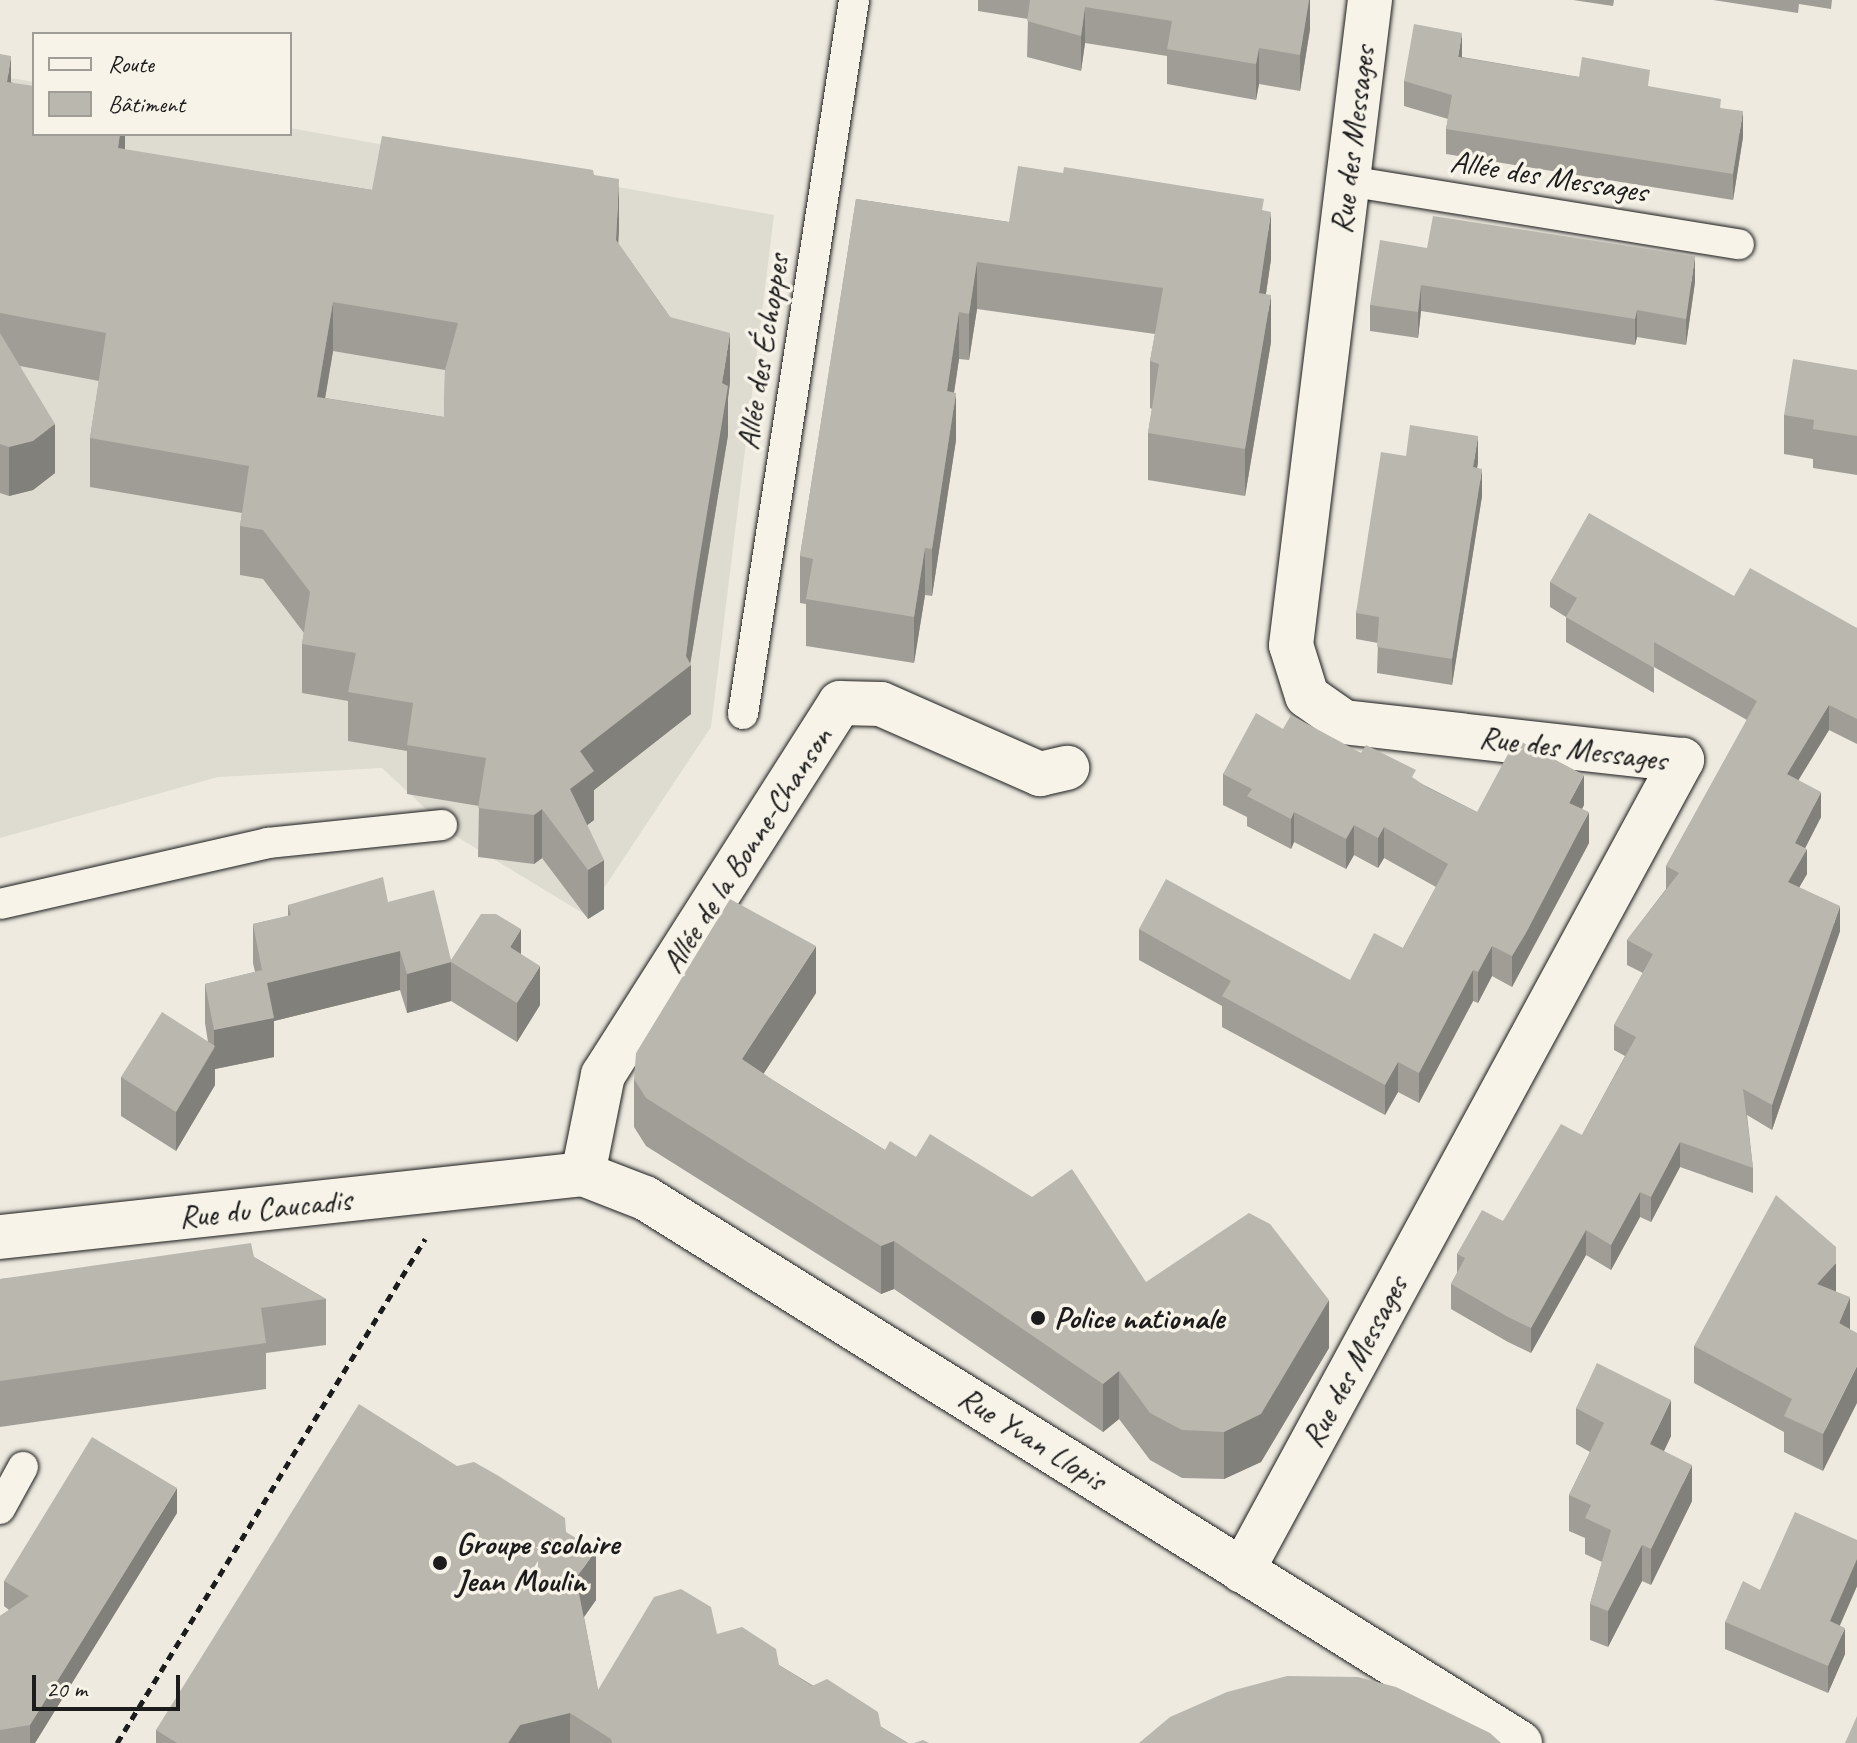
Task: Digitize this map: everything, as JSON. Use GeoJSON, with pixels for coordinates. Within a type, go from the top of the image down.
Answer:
{"type":"FeatureCollection","features":[{"type":"Feature","properties":{"kind":"street","name":"Rue des Messages"},"geometry":{"type":"LineString","coordinates":[[1242,1571],[1682,760],[1344,722],[1307,696],[1291,645],[1370,0]]}},
{"type":"Feature","properties":{"kind":"street","name":"Allée de la Bonne-Chanson"},"geometry":{"type":"LineString","coordinates":[[583,1174],[603,1075],[840,703],[881,704],[1040,774],[1067,768]]}},
{"type":"Feature","properties":{"kind":"street","name":"Rue Yvan Llopis"},"geometry":{"type":"LineString","coordinates":[[531,1181],[583,1174],[645,1198],[1520,1743]]}},
{"type":"Feature","properties":{"kind":"street","name":"Rue du Caucadis"},"geometry":{"type":"LineString","coordinates":[[0,1237],[531,1181]]}},
{"type":"Feature","properties":{"kind":"lane","name":"Allée des Échoppes"},"geometry":{"type":"LineString","coordinates":[[743,714],[854,0]]}},
{"type":"Feature","properties":{"kind":"lane","name":"Allée des Messages"},"geometry":{"type":"LineString","coordinates":[[1348,181],[1739,244]]}},
{"type":"Feature","properties":{"kind":"lane"},"geometry":{"type":"LineString","coordinates":[[10,902],[268,843],[442,825]]}},
{"type":"Feature","properties":{"kind":"lane"},"geometry":{"type":"LineString","coordinates":[[0,1509],[23,1467]]}},
{"type":"Feature","properties":{"kind":"path"},"geometry":{"type":"LineString","coordinates":[[117,1743],[456,1189]]}},
{"type":"Feature","properties":{"kind":"shaded area"},"geometry":{"type":"Polygon","coordinates":[[[0,76],[32,82],[32,136],[292,136],[292,128],[774,215],[711,727],[586,915],[454,835],[382,768],[218,777],[0,838],[0,76]]]}},
{"type":"Feature","properties":{"kind":"building"},"geometry":{"type":"Polygon","coordinates":[[[1030,0],[1309,0],[1300,55],[1259,48],[1256,64],[1167,49],[1172,21],[1085,7],[1081,36],[1027,21],[1030,0]]]}},
{"type":"Feature","properties":{"kind":"building"},"geometry":{"type":"Polygon","coordinates":[[[1414,24],[1462,33],[1458,57],[1579,77],[1582,57],[1650,70],[1648,86],[1721,99],[1720,108],[1743,111],[1733,174],[1446,129],[1452,95],[1404,81],[1414,24]]]}},
{"type":"Feature","properties":{"kind":"building"},"geometry":{"type":"Polygon","coordinates":[[[0,54],[11,56],[7,82],[32,86],[32,136],[120,136],[118,148],[372,190],[382,136],[593,170],[594,175],[619,179],[616,240],[670,317],[730,333],[722,383],[728,386],[692,604],[686,656],[691,665],[580,751],[594,771],[570,789],[604,860],[588,870],[542,809],[534,815],[478,808],[486,758],[407,745],[413,703],[348,692],[356,653],[302,644],[310,592],[263,530],[240,526],[249,466],[90,438],[106,333],[0,313],[0,54]],[[333,302],[317,397],[444,417],[445,370],[458,323],[333,302]]]}},
{"type":"Feature","properties":{"kind":"building"},"geometry":{"type":"Polygon","coordinates":[[[1018,166],[1063,173],[1064,167],[1264,199],[1262,210],[1271,212],[1259,293],[1271,295],[1245,449],[1148,433],[1159,364],[1150,361],[1163,288],[977,262],[969,314],[959,312],[947,391],[956,393],[932,549],[925,548],[914,617],[806,599],[813,559],[800,556],[856,199],[1009,222],[1018,166]]]}},
{"type":"Feature","properties":{"kind":"building"},"geometry":{"type":"Polygon","coordinates":[[[1433,216],[1695,256],[1686,319],[1637,310],[1635,319],[1421,285],[1418,312],[1370,305],[1380,240],[1427,248],[1433,216]]]}},
{"type":"Feature","properties":{"kind":"building"},"geometry":{"type":"Polygon","coordinates":[[[0,333],[55,424],[33,441],[9,447],[0,444],[0,333]]]}},
{"type":"Feature","properties":{"kind":"building"},"geometry":{"type":"Polygon","coordinates":[[[1793,359],[1857,370],[1857,436],[1813,429],[1814,420],[1784,415],[1793,359]]]}},
{"type":"Feature","properties":{"kind":"building"},"geometry":{"type":"Polygon","coordinates":[[[1410,425],[1478,436],[1473,467],[1482,469],[1452,659],[1377,647],[1379,617],[1356,613],[1381,452],[1406,456],[1410,425]]]}},
{"type":"Feature","properties":{"kind":"building"},"geometry":{"type":"Polygon","coordinates":[[[1589,513],[1734,596],[1750,568],[1857,628],[1857,719],[1829,705],[1787,774],[1821,792],[1795,843],[1807,849],[1788,882],[1840,906],[1772,1105],[1743,1089],[1753,1168],[1680,1142],[1651,1197],[1640,1192],[1611,1245],[1586,1230],[1531,1328],[1451,1284],[1465,1258],[1457,1254],[1482,1210],[1503,1221],[1561,1124],[1582,1135],[1636,1037],[1614,1025],[1653,954],[1627,940],[1679,873],[1666,866],[1757,701],[1654,642],[1654,668],[1566,617],[1577,598],[1550,582],[1589,513]]]}},
{"type":"Feature","properties":{"kind":"building"},"geometry":{"type":"Polygon","coordinates":[[[1256,713],[1283,729],[1291,715],[1361,753],[1366,745],[1416,770],[1412,777],[1428,788],[1477,812],[1516,739],[1584,775],[1569,803],[1589,812],[1526,933],[1512,956],[1492,946],[1478,972],[1473,970],[1419,1073],[1398,1062],[1385,1085],[1222,996],[1231,981],[1139,929],[1166,879],[1350,980],[1374,933],[1403,948],[1448,864],[1384,827],[1378,838],[1354,825],[1346,839],[1294,812],[1291,819],[1247,796],[1252,789],[1223,774],[1256,713]]]}},
{"type":"Feature","properties":{"kind":"building"},"geometry":{"type":"Polygon","coordinates":[[[383,877],[388,902],[434,890],[451,960],[481,914],[496,914],[521,929],[510,947],[540,966],[517,1003],[451,962],[407,974],[400,951],[267,983],[274,1018],[214,1030],[205,984],[262,970],[253,924],[291,915],[288,905],[383,877]]]}},
{"type":"Feature","properties":{"kind":"building"},"geometry":{"type":"Polygon","coordinates":[[[730,899],[816,946],[742,1059],[885,1150],[890,1141],[916,1157],[930,1134],[1032,1197],[1072,1169],[1146,1282],[1249,1213],[1270,1224],[1329,1300],[1261,1414],[1224,1432],[1182,1430],[1150,1413],[1119,1371],[1103,1384],[894,1241],[881,1246],[646,1098],[634,1079],[636,1053],[730,899]]]}},
{"type":"Feature","properties":{"kind":"building"},"geometry":{"type":"Polygon","coordinates":[[[162,1012],[215,1046],[176,1112],[121,1077],[162,1012]]]}},
{"type":"Feature","properties":{"kind":"building"},"geometry":{"type":"Polygon","coordinates":[[[1776,1195],[1836,1247],[1836,1263],[1817,1284],[1850,1297],[1839,1323],[1857,1333],[1857,1366],[1823,1434],[1784,1416],[1792,1399],[1694,1346],[1776,1195]]]}},
{"type":"Feature","properties":{"kind":"building"},"geometry":{"type":"Polygon","coordinates":[[[251,1243],[254,1257],[326,1299],[261,1308],[266,1343],[0,1381],[0,1279],[251,1243]]]}},
{"type":"Feature","properties":{"kind":"building"},"geometry":{"type":"Polygon","coordinates":[[[1597,1363],[1671,1400],[1650,1444],[1692,1465],[1651,1549],[1642,1545],[1608,1611],[1590,1604],[1611,1530],[1585,1518],[1591,1505],[1569,1495],[1604,1423],[1576,1408],[1597,1363]]]}},
{"type":"Feature","properties":{"kind":"building","name":"Groupe scolaire Jean Moulin"},"geometry":{"type":"Polygon","coordinates":[[[359,1404],[457,1466],[474,1462],[497,1475],[565,1518],[566,1532],[596,1550],[576,1578],[598,1690],[654,1597],[681,1589],[711,1607],[717,1634],[742,1627],[776,1649],[779,1665],[812,1686],[827,1679],[878,1712],[881,1727],[908,1743],[612,1743],[611,1739],[570,1713],[520,1725],[508,1743],[177,1743],[156,1730],[359,1404]]]}},
{"type":"Feature","properties":{"kind":"building"},"geometry":{"type":"Polygon","coordinates":[[[92,1437],[177,1488],[30,1725],[0,1730],[0,1616],[29,1596],[4,1581],[92,1437]]]}},
{"type":"Feature","properties":{"kind":"building"},"geometry":{"type":"Polygon","coordinates":[[[1795,1512],[1857,1540],[1857,1559],[1830,1621],[1845,1628],[1828,1666],[1725,1622],[1743,1581],[1760,1590],[1795,1512]]]}},
{"type":"Feature","properties":{"kind":"building"},"geometry":{"type":"Polygon","coordinates":[[[1287,1676],[1358,1677],[1396,1687],[1490,1733],[1501,1743],[1139,1743],[1170,1717],[1227,1692],[1287,1676]]]}},
{"type":"Feature","properties":{"kind":"building"},"geometry":{"type":"Polygon","coordinates":[[[1857,1716],[1857,1743],[1845,1743],[1857,1716]]]}},
{"type":"Feature","properties":{"kind":"place","name":"Police nationale"},"geometry":{"type":"Point","coordinates":[1038,1318]}},
{"type":"Feature","properties":{"kind":"place","name":"Groupe scolaire Jean Moulin"},"geometry":{"type":"Point","coordinates":[440,1563]}}]}
